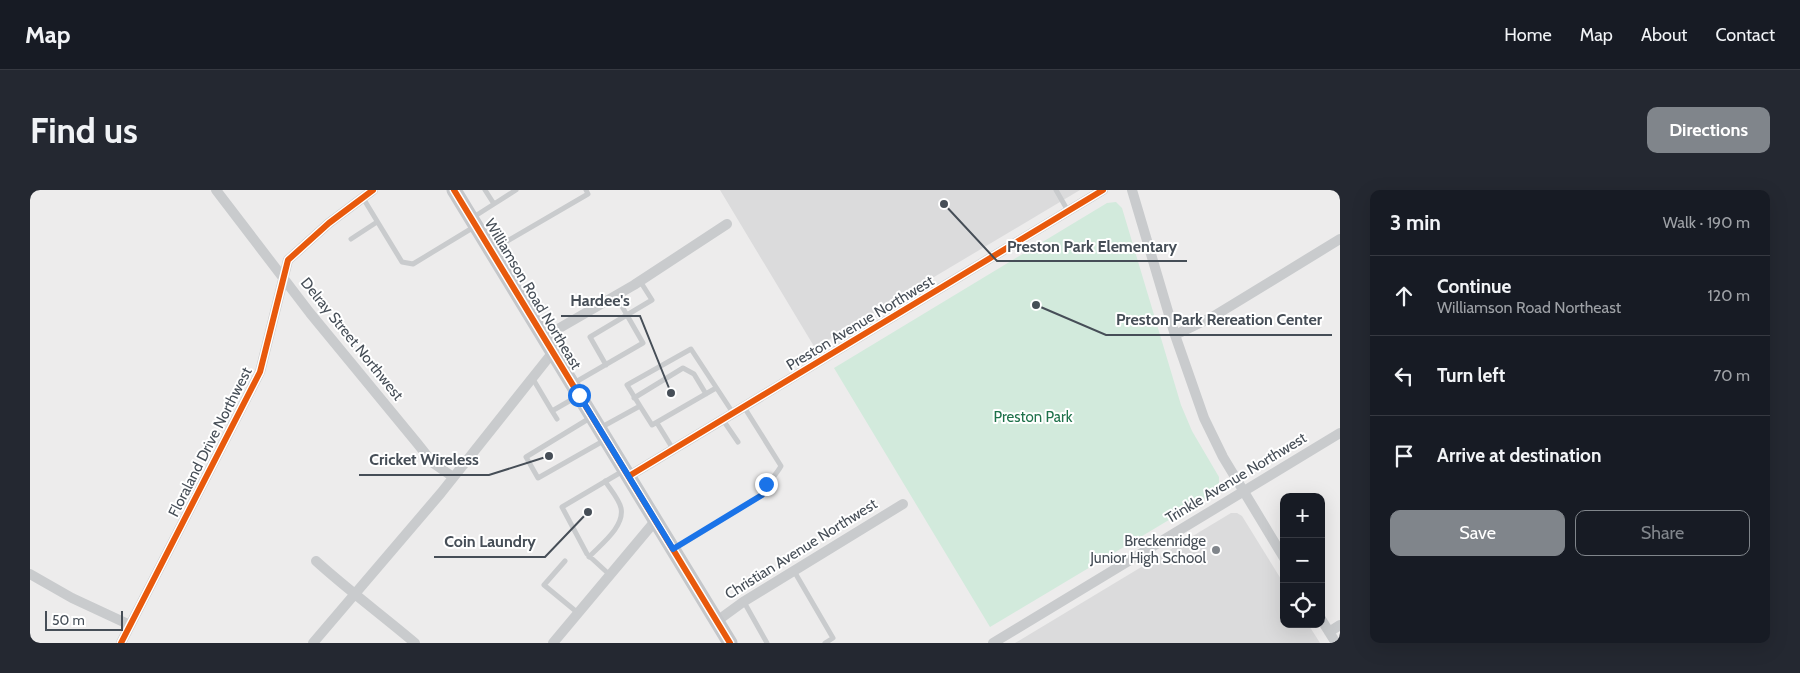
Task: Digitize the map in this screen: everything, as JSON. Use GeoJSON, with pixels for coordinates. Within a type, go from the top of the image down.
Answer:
{"type":"FeatureCollection","features":[{"type":"Feature","properties":{"kind":"main road","name":"Williamson Road Northeast"},"geometry":{"type":"LineString","coordinates":[[454,190],[730,643]]}},
{"type":"Feature","properties":{"kind":"street","name":"Delray Street Northwest"},"geometry":{"type":"LineString","coordinates":[[216,190],[433,463],[453,477]]}},
{"type":"Feature","properties":{"kind":"street","name":"Floraland Drive Northwest"},"geometry":{"type":"LineString","coordinates":[[121,643],[260,372],[288,260],[373,190]]}},
{"type":"Feature","properties":{"kind":"street","name":"Preston Avenue Northwest"},"geometry":{"type":"LineString","coordinates":[[627,473],[733,414],[1103,190]]}},
{"type":"Feature","properties":{"kind":"street"},"geometry":{"type":"LineString","coordinates":[[1132,190],[1175,335],[1204,418],[1243,491],[1280,551]]}},
{"type":"Feature","properties":{"kind":"street"},"geometry":{"type":"LineString","coordinates":[[544,337],[616,296],[727,224]]}},
{"type":"Feature","properties":{"kind":"street"},"geometry":{"type":"LineString","coordinates":[[1175,335],[1214,316],[1340,239]]}},
{"type":"Feature","properties":{"kind":"street"},"geometry":{"type":"LineString","coordinates":[[313,643],[453,477],[554,352]]}},
{"type":"Feature","properties":{"kind":"street","name":"Trinkle Avenue Northwest"},"geometry":{"type":"LineString","coordinates":[[993,643],[1340,433]]}},
{"type":"Feature","properties":{"kind":"street","name":"Christian Avenue Northwest"},"geometry":{"type":"LineString","coordinates":[[716,620],[903,504]]}},
{"type":"Feature","properties":{"kind":"street"},"geometry":{"type":"LineString","coordinates":[[554,643],[656,520]]}},
{"type":"Feature","properties":{"kind":"street"},"geometry":{"type":"LineString","coordinates":[[316,561],[415,643]]}},
{"type":"Feature","properties":{"kind":"street"},"geometry":{"type":"LineString","coordinates":[[30,574],[72,598],[130,625]]}},
{"type":"Feature","properties":{"kind":"street"},"geometry":{"type":"LineString","coordinates":[[1329,632],[1340,625]]}},
{"type":"Feature","properties":{"kind":"street"},"geometry":{"type":"LineString","coordinates":[[1325,626],[1336,643]]}},
{"type":"Feature","properties":{"kind":"lane"},"geometry":{"type":"LineString","coordinates":[[485,190],[494,204]]}},
{"type":"Feature","properties":{"kind":"lane"},"geometry":{"type":"LineString","coordinates":[[363,197],[402,262],[407,265],[413,264],[516,190]]}},
{"type":"Feature","properties":{"kind":"lane"},"geometry":{"type":"LineString","coordinates":[[491,250],[588,194],[586,190]]}},
{"type":"Feature","properties":{"kind":"lane"},"geometry":{"type":"LineString","coordinates":[[1056,190],[1068,211]]}},
{"type":"Feature","properties":{"kind":"lane"},"geometry":{"type":"LineString","coordinates":[[351,239],[377,222]]}},
{"type":"Feature","properties":{"kind":"lane"},"geometry":{"type":"LineString","coordinates":[[606,364],[590,337],[652,300],[640,281]]}},
{"type":"Feature","properties":{"kind":"lane"},"geometry":{"type":"LineString","coordinates":[[552,411],[606,364],[643,343],[616,296]]}},
{"type":"Feature","properties":{"kind":"lane"},"geometry":{"type":"LineString","coordinates":[[716,388],[652,426],[627,385],[691,350],[716,388],[733,414]]}},
{"type":"Feature","properties":{"kind":"lane"},"geometry":{"type":"LineString","coordinates":[[634,398],[683,368],[694,374],[706,394]]}},
{"type":"Feature","properties":{"kind":"lane"},"geometry":{"type":"LineString","coordinates":[[533,379],[556,419]]}},
{"type":"Feature","properties":{"kind":"lane"},"geometry":{"type":"LineString","coordinates":[[600,428],[538,478],[526,457],[600,428],[640,406]]}},
{"type":"Feature","properties":{"kind":"lane"},"geometry":{"type":"LineString","coordinates":[[673,549],[762,495],[766,484],[775,477],[781,466],[744,407]]}},
{"type":"Feature","properties":{"kind":"lane"},"geometry":{"type":"LineString","coordinates":[[723,419],[738,442]]}},
{"type":"Feature","properties":{"kind":"lane"},"geometry":{"type":"LineString","coordinates":[[657,423],[673,449]]}},
{"type":"Feature","properties":{"kind":"lane"},"geometry":{"type":"LineString","coordinates":[[610,576],[589,557],[562,507],[605,481],[627,473]]}},
{"type":"Feature","properties":{"kind":"lane"},"geometry":{"type":"LineString","coordinates":[[589,557],[618,524],[621,516],[621,508],[605,481]]}},
{"type":"Feature","properties":{"kind":"lane"},"geometry":{"type":"LineString","coordinates":[[565,561],[544,585],[579,613]]}},
{"type":"Feature","properties":{"kind":"lane"},"geometry":{"type":"LineString","coordinates":[[794,571],[833,638],[825,643]]}},
{"type":"Feature","properties":{"kind":"lane"},"geometry":{"type":"LineString","coordinates":[[743,602],[767,643]]}},
{"type":"Feature","properties":{"kind":"shaded area"},"geometry":{"type":"Polygon","coordinates":[[[720,190],[1080,190],[815,348],[720,190]]]}},
{"type":"Feature","properties":{"kind":"shaded area","name":"Breckenridge Junior High School"},"geometry":{"type":"Polygon","coordinates":[[[1231,513],[1237,513],[1242,516],[1280,578],[1280,628],[1311,628],[1320,643],[1015,643],[1231,513]]]}},
{"type":"Feature","properties":{"kind":"green space","name":"Preston Park"},"geometry":{"type":"Polygon","coordinates":[[[1116,202],[1122,208],[1181,405],[1192,431],[1219,477],[1219,490],[990,627],[834,368],[1107,203],[1116,202]]]}},
{"type":"Feature","properties":{"kind":"cycle path"},"geometry":{"type":"LineString","coordinates":[[121,643],[260,372],[288,260],[329,223],[373,190]]}},
{"type":"Feature","properties":{"kind":"cycle path"},"geometry":{"type":"LineString","coordinates":[[454,190],[730,643]]}},
{"type":"Feature","properties":{"kind":"cycle path"},"geometry":{"type":"LineString","coordinates":[[629,476],[1103,190]]}},
{"type":"Feature","properties":{"kind":"place","name":"Preston Park Elementary"},"geometry":{"type":"Point","coordinates":[944,204]}},
{"type":"Feature","properties":{"kind":"place","name":"Preston Park Rereation Center"},"geometry":{"type":"Point","coordinates":[1036,305]}},
{"type":"Feature","properties":{"kind":"place","name":"Hardee's"},"geometry":{"type":"Point","coordinates":[671,393]}},
{"type":"Feature","properties":{"kind":"place","name":"Cricket Wireless"},"geometry":{"type":"Point","coordinates":[549,456]}},
{"type":"Feature","properties":{"kind":"place","name":"Coin Laundry"},"geometry":{"type":"Point","coordinates":[588,512]}},
{"type":"Feature","properties":{"kind":"place","name":"Breckenridge Junior High School"},"geometry":{"type":"Point","coordinates":[1216,550]}},
{"type":"Feature","properties":{"kind":"route"},"geometry":{"type":"LineString","coordinates":[[579,395],[673,549],[762,495],[766,484]]}}]}
